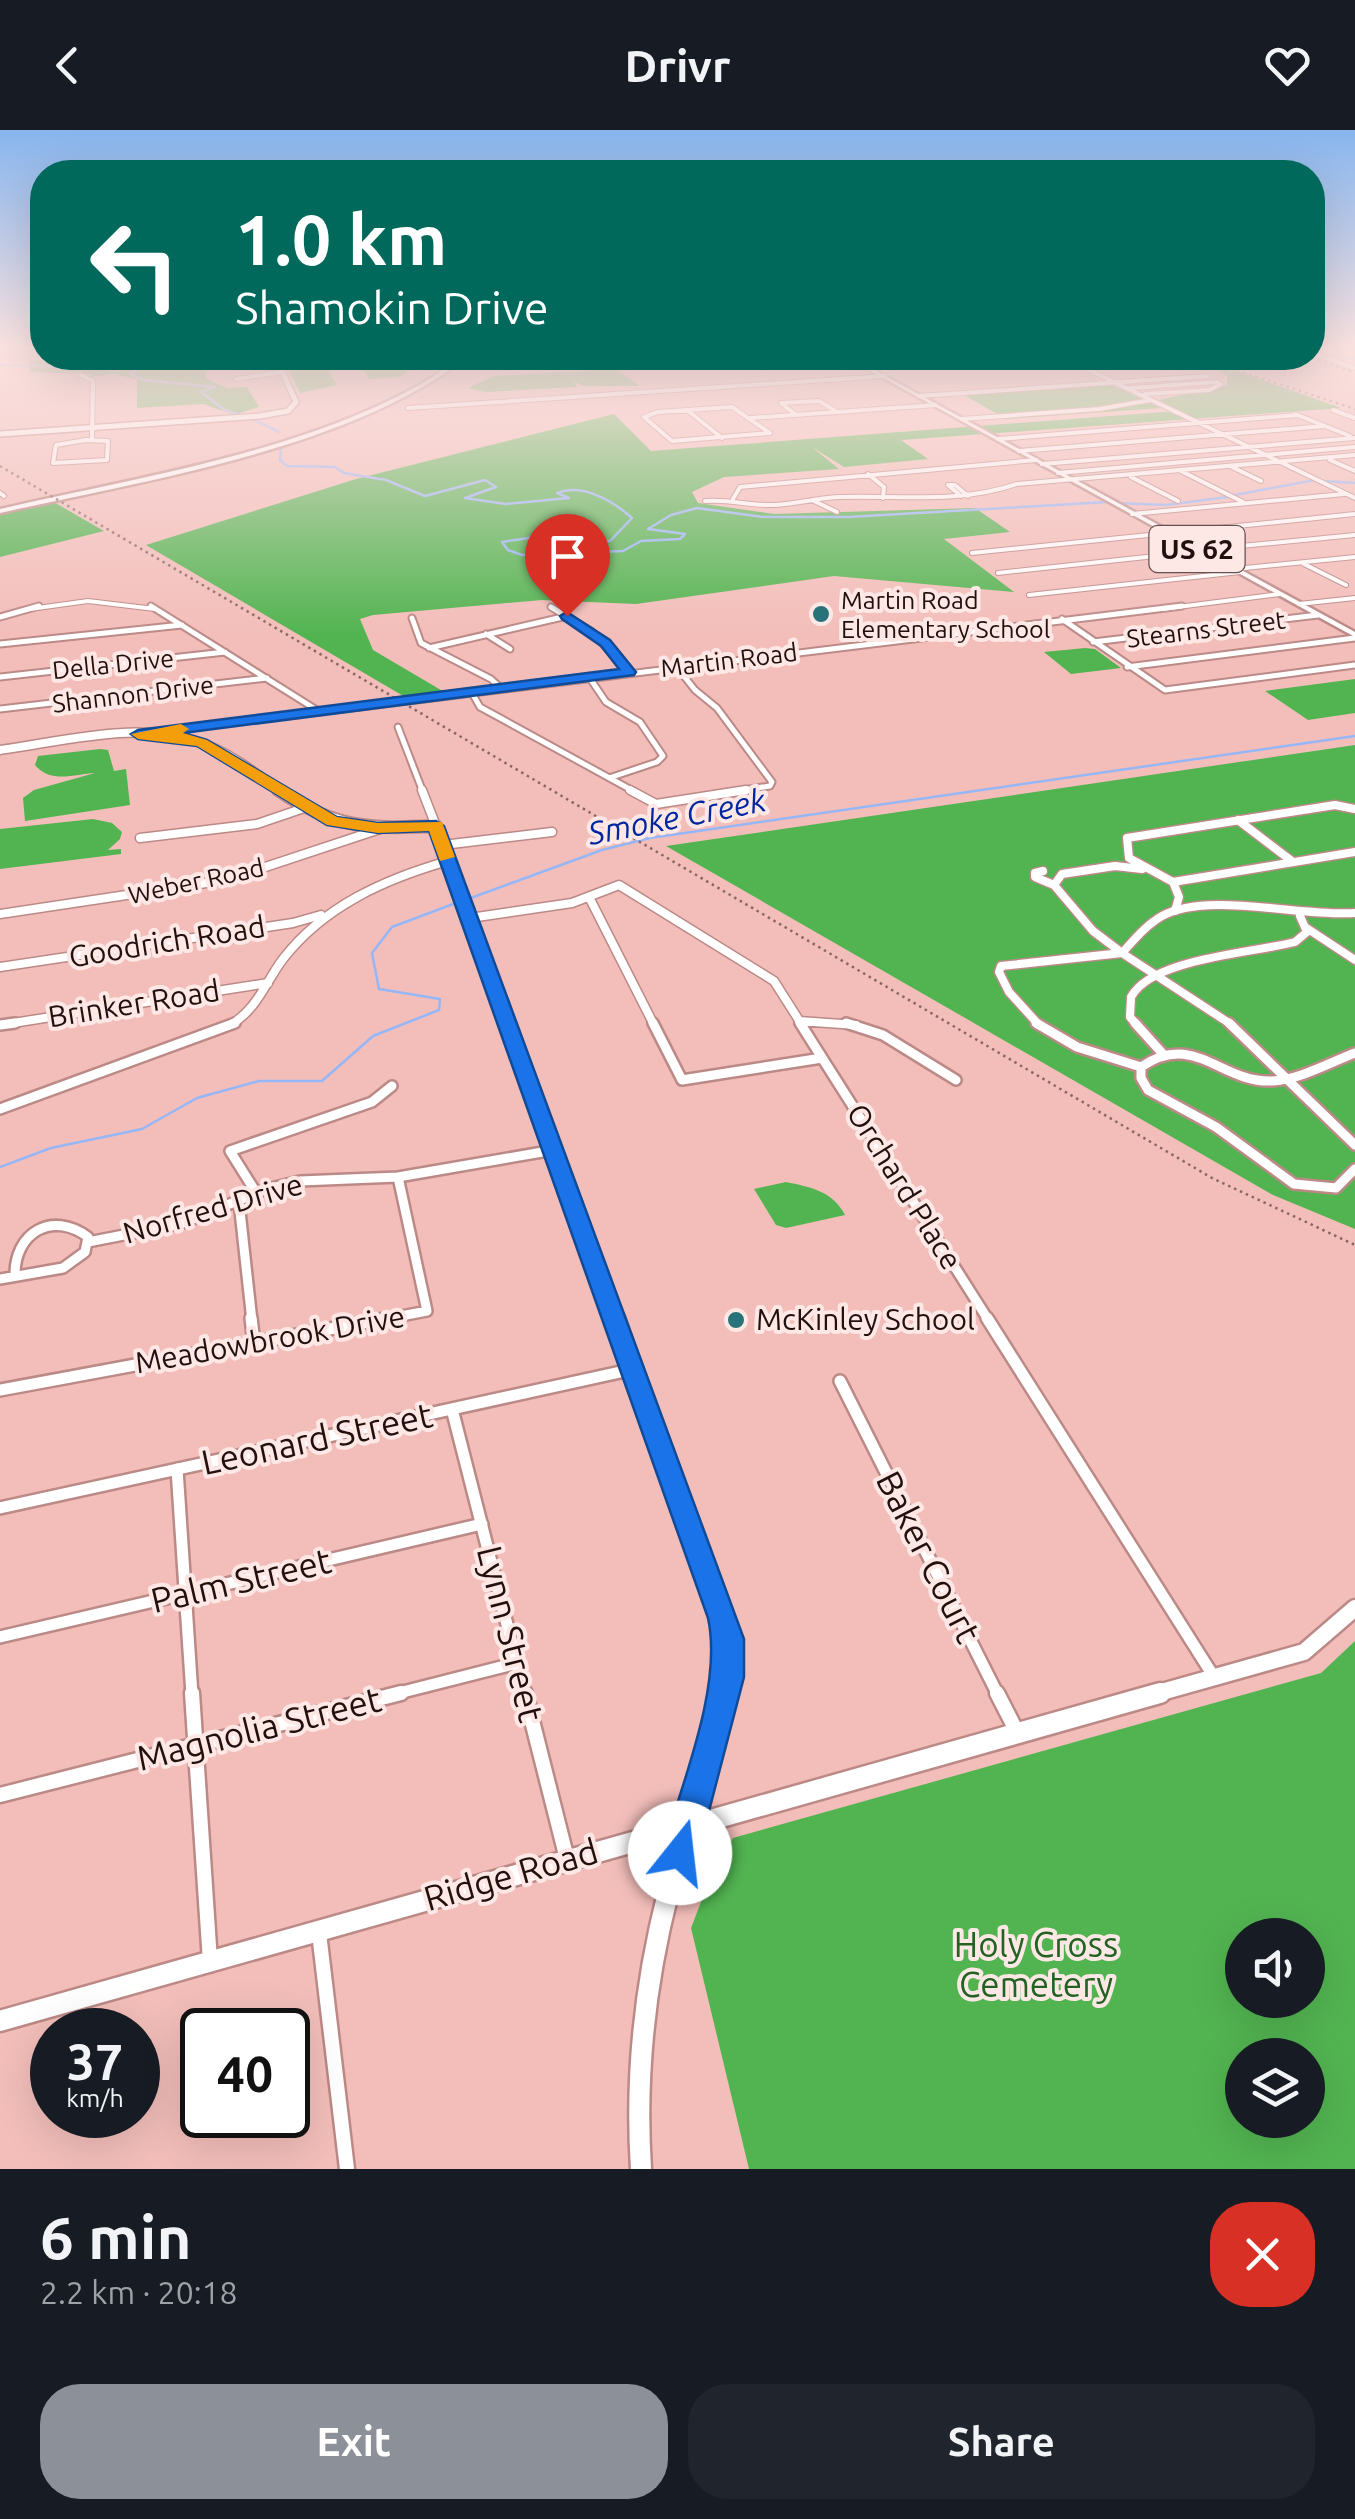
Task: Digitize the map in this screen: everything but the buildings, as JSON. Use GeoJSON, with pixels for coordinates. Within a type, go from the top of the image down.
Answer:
{"type":"FeatureCollection","features":[{"type":"Feature","properties":{"kind":"highway"},"geometry":{"type":"LineString","coordinates":[[0,509],[251,443]]}},
{"type":"Feature","properties":{"kind":"highway"},"geometry":{"type":"LineString","coordinates":[[0,509],[165,472],[268,443]]}},
{"type":"Feature","properties":{"kind":"main road","name":"US 62"},"geometry":{"type":"LineString","coordinates":[[1005,443],[1355,637]]}},
{"type":"Feature","properties":{"kind":"street"},"geometry":{"type":"LineString","coordinates":[[67,443],[56,445],[53,463],[107,460],[108,443]]}},
{"type":"Feature","properties":{"kind":"street"},"geometry":{"type":"LineString","coordinates":[[1019,451],[1113,443]]}},
{"type":"Feature","properties":{"kind":"street"},"geometry":{"type":"LineString","coordinates":[[1241,443],[1355,498]]}},
{"type":"Feature","properties":{"kind":"street"},"geometry":{"type":"LineString","coordinates":[[734,498],[740,487],[824,478],[1293,443]]}},
{"type":"Feature","properties":{"kind":"street"},"geometry":{"type":"LineString","coordinates":[[1058,472],[1355,448]]}},
{"type":"Feature","properties":{"kind":"street"},"geometry":{"type":"LineString","coordinates":[[705,501],[734,498],[767,505],[964,496],[993,493],[1012,485],[1355,455]]}},
{"type":"Feature","properties":{"kind":"street"},"geometry":{"type":"LineString","coordinates":[[1325,458],[1355,471]]}},
{"type":"Feature","properties":{"kind":"street"},"geometry":{"type":"LineString","coordinates":[[1229,466],[1261,481]]}},
{"type":"Feature","properties":{"kind":"street"},"geometry":{"type":"LineString","coordinates":[[1179,470],[1245,504]]}},
{"type":"Feature","properties":{"kind":"street"},"geometry":{"type":"LineString","coordinates":[[815,471],[824,478]]}},
{"type":"Feature","properties":{"kind":"street"},"geometry":{"type":"LineString","coordinates":[[868,474],[884,487],[883,498]]}},
{"type":"Feature","properties":{"kind":"street"},"geometry":{"type":"LineString","coordinates":[[1128,475],[1178,500]]}},
{"type":"Feature","properties":{"kind":"street"},"geometry":{"type":"LineString","coordinates":[[1132,514],[1347,494]]}},
{"type":"Feature","properties":{"kind":"street"},"geometry":{"type":"LineString","coordinates":[[811,500],[837,512]]}},
{"type":"Feature","properties":{"kind":"street"},"geometry":{"type":"LineString","coordinates":[[972,553],[1355,514]]}},
{"type":"Feature","properties":{"kind":"street"},"geometry":{"type":"LineString","coordinates":[[998,573],[1355,535]]}},
{"type":"Feature","properties":{"kind":"street"},"geometry":{"type":"LineString","coordinates":[[1028,595],[1355,558]]}},
{"type":"Feature","properties":{"kind":"street"},"geometry":{"type":"LineString","coordinates":[[1302,563],[1346,586]]}},
{"type":"Feature","properties":{"kind":"street","name":"Martin Road"},"geometry":{"type":"LineString","coordinates":[[0,750],[1280,594]]}},
{"type":"Feature","properties":{"kind":"street"},"geometry":{"type":"LineString","coordinates":[[1299,604],[1355,598]]}},
{"type":"Feature","properties":{"kind":"street"},"geometry":{"type":"LineString","coordinates":[[0,617],[43,605],[109,600],[149,605],[320,712]]}},
{"type":"Feature","properties":{"kind":"street"},"geometry":{"type":"LineString","coordinates":[[551,607],[605,643],[629,672]]}},
{"type":"Feature","properties":{"kind":"street","name":"Stearns Street"},"geometry":{"type":"LineString","coordinates":[[1094,642],[1318,615]]}},
{"type":"Feature","properties":{"kind":"street"},"geometry":{"type":"LineString","coordinates":[[429,648],[567,616]]}},
{"type":"Feature","properties":{"kind":"street"},"geometry":{"type":"LineString","coordinates":[[412,618],[422,643],[491,679],[502,689]]}},
{"type":"Feature","properties":{"kind":"street"},"geometry":{"type":"LineString","coordinates":[[1062,620],[1165,690],[1355,665]]}},
{"type":"Feature","properties":{"kind":"street"},"geometry":{"type":"LineString","coordinates":[[0,644],[182,625]]}},
{"type":"Feature","properties":{"kind":"street"},"geometry":{"type":"LineString","coordinates":[[1341,628],[1355,626]]}},
{"type":"Feature","properties":{"kind":"street"},"geometry":{"type":"LineString","coordinates":[[486,634],[510,649]]}},
{"type":"Feature","properties":{"kind":"street"},"geometry":{"type":"LineString","coordinates":[[1127,667],[1355,637]]}},
{"type":"Feature","properties":{"kind":"street","name":"Della Drive"},"geometry":{"type":"LineString","coordinates":[[0,677],[225,652]]}},
{"type":"Feature","properties":{"kind":"street"},"geometry":{"type":"LineString","coordinates":[[472,693],[480,707],[663,805],[764,789],[772,784],[717,708],[694,690],[676,666]]}},
{"type":"Feature","properties":{"kind":"street"},"geometry":{"type":"LineString","coordinates":[[589,677],[606,702],[640,722],[663,756],[657,762],[610,778]]}},
{"type":"Feature","properties":{"kind":"street","name":"Shannon Drive"},"geometry":{"type":"LineString","coordinates":[[0,709],[267,678]]}},
{"type":"Feature","properties":{"kind":"street"},"geometry":{"type":"LineString","coordinates":[[398,727],[634,1369],[728,1639],[728,1677],[668,1897],[640,2057],[636,2105],[642,2169]]}},
{"type":"Feature","properties":{"kind":"street"},"geometry":{"type":"LineString","coordinates":[[138,734],[176,736],[202,743],[307,808],[342,824],[388,828],[436,826]]}},
{"type":"Feature","properties":{"kind":"street"},"geometry":{"type":"LineString","coordinates":[[1355,809],[1335,805],[1127,838],[1130,858],[1173,882],[1355,852]]}},
{"type":"Feature","properties":{"kind":"street"},"geometry":{"type":"LineString","coordinates":[[140,838],[257,824],[307,808]]}},
{"type":"Feature","properties":{"kind":"street"},"geometry":{"type":"LineString","coordinates":[[1238,820],[1293,862]]}},
{"type":"Feature","properties":{"kind":"street","name":"Weber Road"},"geometry":{"type":"LineString","coordinates":[[0,914],[226,880],[388,828]]}},
{"type":"Feature","properties":{"kind":"street"},"geometry":{"type":"LineString","coordinates":[[442,846],[552,832]]}},
{"type":"Feature","properties":{"kind":"street"},"geometry":{"type":"LineString","coordinates":[[1115,866],[1130,858]]}},
{"type":"Feature","properties":{"kind":"street"},"geometry":{"type":"LineString","coordinates":[[0,1109],[222,1030],[254,1009],[298,940],[333,910],[392,880],[448,862]]}},
{"type":"Feature","properties":{"kind":"street"},"geometry":{"type":"LineString","coordinates":[[1146,869],[1115,866],[1062,874],[1039,869],[1034,873],[1054,884],[1089,929],[1221,1015],[1355,1144]]}},
{"type":"Feature","properties":{"kind":"street"},"geometry":{"type":"LineString","coordinates":[[1054,884],[1062,874]]}},
{"type":"Feature","properties":{"kind":"street"},"geometry":{"type":"LineString","coordinates":[[1173,882],[1179,898],[1175,911]]}},
{"type":"Feature","properties":{"kind":"street","name":"Orchard Place"},"geometry":{"type":"LineString","coordinates":[[468,914],[572,903],[619,885],[774,981],[1214,1677]]}},
{"type":"Feature","properties":{"kind":"street"},"geometry":{"type":"LineString","coordinates":[[589,896],[682,1080],[822,1058]]}},
{"type":"Feature","properties":{"kind":"street"},"geometry":{"type":"LineString","coordinates":[[1355,913],[1300,916],[1242,909],[1175,911],[1149,924],[1122,953],[1001,966],[998,972],[1021,1010],[1039,1026],[1098,1056],[1141,1068],[1164,1054],[1207,1057],[1256,1080],[1286,1078],[1355,1053]]}},
{"type":"Feature","properties":{"kind":"street","name":"Goodrich Road"},"geometry":{"type":"LineString","coordinates":[[0,967],[293,923],[333,910]]}},
{"type":"Feature","properties":{"kind":"street"},"geometry":{"type":"LineString","coordinates":[[1164,1054],[1130,1016],[1130,1000],[1136,988],[1183,966],[1296,942],[1306,932],[1300,916]]}},
{"type":"Feature","properties":{"kind":"street"},"geometry":{"type":"LineString","coordinates":[[1305,926],[1355,960]]}},
{"type":"Feature","properties":{"kind":"street","name":"Brinker Road"},"geometry":{"type":"LineString","coordinates":[[0,1026],[268,982]]}},
{"type":"Feature","properties":{"kind":"street"},"geometry":{"type":"LineString","coordinates":[[799,1021],[844,1020],[870,1026],[956,1080]]}},
{"type":"Feature","properties":{"kind":"street"},"geometry":{"type":"LineString","coordinates":[[1141,1068],[1141,1078],[1148,1090],[1216,1126],[1294,1184],[1336,1188],[1355,1168]]}},
{"type":"Feature","properties":{"kind":"street"},"geometry":{"type":"LineString","coordinates":[[257,1194],[230,1151],[372,1102],[392,1086]]}},
{"type":"Feature","properties":{"kind":"street"},"geometry":{"type":"LineString","coordinates":[[398,1177],[554,1150]]}},
{"type":"Feature","properties":{"kind":"street","name":"Norfred Drive"},"geometry":{"type":"LineString","coordinates":[[88,1242],[158,1230],[257,1194],[317,1178],[398,1177]]}},
{"type":"Feature","properties":{"kind":"street","name":"Meadowbrook Drive"},"geometry":{"type":"LineString","coordinates":[[0,1390],[427,1312],[398,1177]]}},
{"type":"Feature","properties":{"kind":"street"},"geometry":{"type":"LineString","coordinates":[[239,1202],[254,1343]]}},
{"type":"Feature","properties":{"kind":"street","name":"Norfred Drive"},"geometry":{"type":"LineString","coordinates":[[15,1276],[18,1248],[41,1230],[60,1225],[78,1228],[88,1242]]}},
{"type":"Feature","properties":{"kind":"street","name":"Norfred Drive"},"geometry":{"type":"LineString","coordinates":[[0,1280],[62,1268],[80,1258],[88,1242]]}},
{"type":"Feature","properties":{"kind":"street","name":"Leonard Street"},"geometry":{"type":"LineString","coordinates":[[0,1508],[634,1369]]}},
{"type":"Feature","properties":{"kind":"street","name":"Baker Court"},"geometry":{"type":"LineString","coordinates":[[840,1381],[1017,1732]]}},
{"type":"Feature","properties":{"kind":"street","name":"Lynn Street"},"geometry":{"type":"LineString","coordinates":[[452,1409],[567,1859]]}},
{"type":"Feature","properties":{"kind":"street"},"geometry":{"type":"LineString","coordinates":[[177,1470],[210,1960]]}},
{"type":"Feature","properties":{"kind":"street","name":"Palm Street"},"geometry":{"type":"LineString","coordinates":[[0,1638],[482,1524]]}},
{"type":"Feature","properties":{"kind":"street","name":"Ridge Road"},"geometry":{"type":"LineString","coordinates":[[0,2021],[1304,1652],[1355,1608]]}},
{"type":"Feature","properties":{"kind":"street","name":"Magnolia Street"},"geometry":{"type":"LineString","coordinates":[[0,1796],[517,1663]]}},
{"type":"Feature","properties":{"kind":"street"},"geometry":{"type":"LineString","coordinates":[[318,1930],[347,2169]]}},
{"type":"Feature","properties":{"kind":"green space"},"geometry":{"type":"Polygon","coordinates":[[[498,443],[643,443],[651,451],[754,443],[905,443],[928,459],[844,467],[812,447],[839,469],[724,477],[692,492],[698,503],[774,514],[975,508],[1010,532],[944,539],[1014,592],[834,576],[636,604],[542,600],[360,619],[373,650],[446,693],[405,697],[146,545],[356,479],[498,443]]]}},
{"type":"Feature","properties":{"kind":"green space"},"geometry":{"type":"Polygon","coordinates":[[[52,501],[104,531],[0,557],[0,514],[52,501]]]}},
{"type":"Feature","properties":{"kind":"green space"},"geometry":{"type":"Polygon","coordinates":[[[1095,649],[1121,668],[1071,674],[1044,652],[1095,649]]]}},
{"type":"Feature","properties":{"kind":"green space"},"geometry":{"type":"Polygon","coordinates":[[[1355,679],[1355,713],[1308,720],[1265,691],[1355,679]]]}},
{"type":"Feature","properties":{"kind":"green space"},"geometry":{"type":"Polygon","coordinates":[[[1355,745],[1355,1229],[1273,1195],[666,846],[1355,745]]]}},
{"type":"Feature","properties":{"kind":"green space"},"geometry":{"type":"Polygon","coordinates":[[[108,750],[114,771],[126,769],[130,805],[25,821],[23,798],[34,790],[95,773],[48,774],[35,765],[38,756],[108,750]]]}},
{"type":"Feature","properties":{"kind":"green space"},"geometry":{"type":"Polygon","coordinates":[[[93,819],[112,823],[122,832],[108,850],[121,849],[121,854],[0,869],[0,829],[93,819]]]}},
{"type":"Feature","properties":{"kind":"green space"},"geometry":{"type":"Polygon","coordinates":[[[786,1182],[827,1195],[845,1215],[786,1228],[776,1225],[754,1189],[786,1182]]]}},
{"type":"Feature","properties":{"kind":"green space","name":"Holy Cross Cemetery"},"geometry":{"type":"Polygon","coordinates":[[[1355,1641],[1355,2169],[749,2169],[691,1928],[711,1876],[733,1838],[1321,1673],[1355,1641]]]}},
{"type":"Feature","properties":{"kind":"waterway"},"geometry":{"type":"LineString","coordinates":[[281,445],[280,460],[287,466],[335,467],[344,473],[386,480],[425,496],[485,480],[496,487],[465,498],[506,504],[569,498],[557,493],[577,490],[607,500],[632,518],[610,541],[529,538],[502,542],[508,550],[522,555],[623,551],[641,541],[680,539],[685,534],[648,529],[671,515],[697,508],[763,517],[848,517],[1108,502]]}},
{"type":"Feature","properties":{"kind":"waterway"},"geometry":{"type":"LineString","coordinates":[[1235,495],[1315,480]]}},
{"type":"Feature","properties":{"kind":"waterway"},"geometry":{"type":"LineString","coordinates":[[1323,481],[1355,483]]}},
{"type":"Feature","properties":{"kind":"waterway"},"geometry":{"type":"LineString","coordinates":[[1116,503],[1166,505],[1227,497]]}},
{"type":"Feature","properties":{"kind":"waterway","name":"Smoke Creek"},"geometry":{"type":"LineString","coordinates":[[468,899],[602,850],[650,838],[1355,736]]}},
{"type":"Feature","properties":{"kind":"waterway","name":"Smoke Creek"},"geometry":{"type":"LineString","coordinates":[[0,1167],[51,1148],[142,1129],[197,1098],[259,1081],[322,1081],[373,1036],[439,1010],[440,999],[379,989],[372,953],[392,927],[461,901]]}},
{"type":"Feature","properties":{"kind":"railway"},"geometry":{"type":"LineString","coordinates":[[0,466],[1212,1178],[1355,1245]]}},
{"type":"Feature","properties":{"kind":"slow traffic"},"geometry":{"type":"LineString","coordinates":[[181,729],[138,734],[176,736],[209,746],[333,822],[378,828],[436,826],[447,857]]}},
{"type":"Feature","properties":{"kind":"place","name":"Martin Road Elementary School"},"geometry":{"type":"Point","coordinates":[821,614]}},
{"type":"Feature","properties":{"kind":"place","name":"McKinley School"},"geometry":{"type":"Point","coordinates":[736,1320]}},
{"type":"Feature","properties":{"kind":"route"},"geometry":{"type":"LineString","coordinates":[[567,616],[591,630],[629,672],[138,734],[176,736],[209,746],[333,822],[378,828],[436,826],[648,1405],[728,1639],[728,1677],[720,1714],[680,1853]]}}]}
